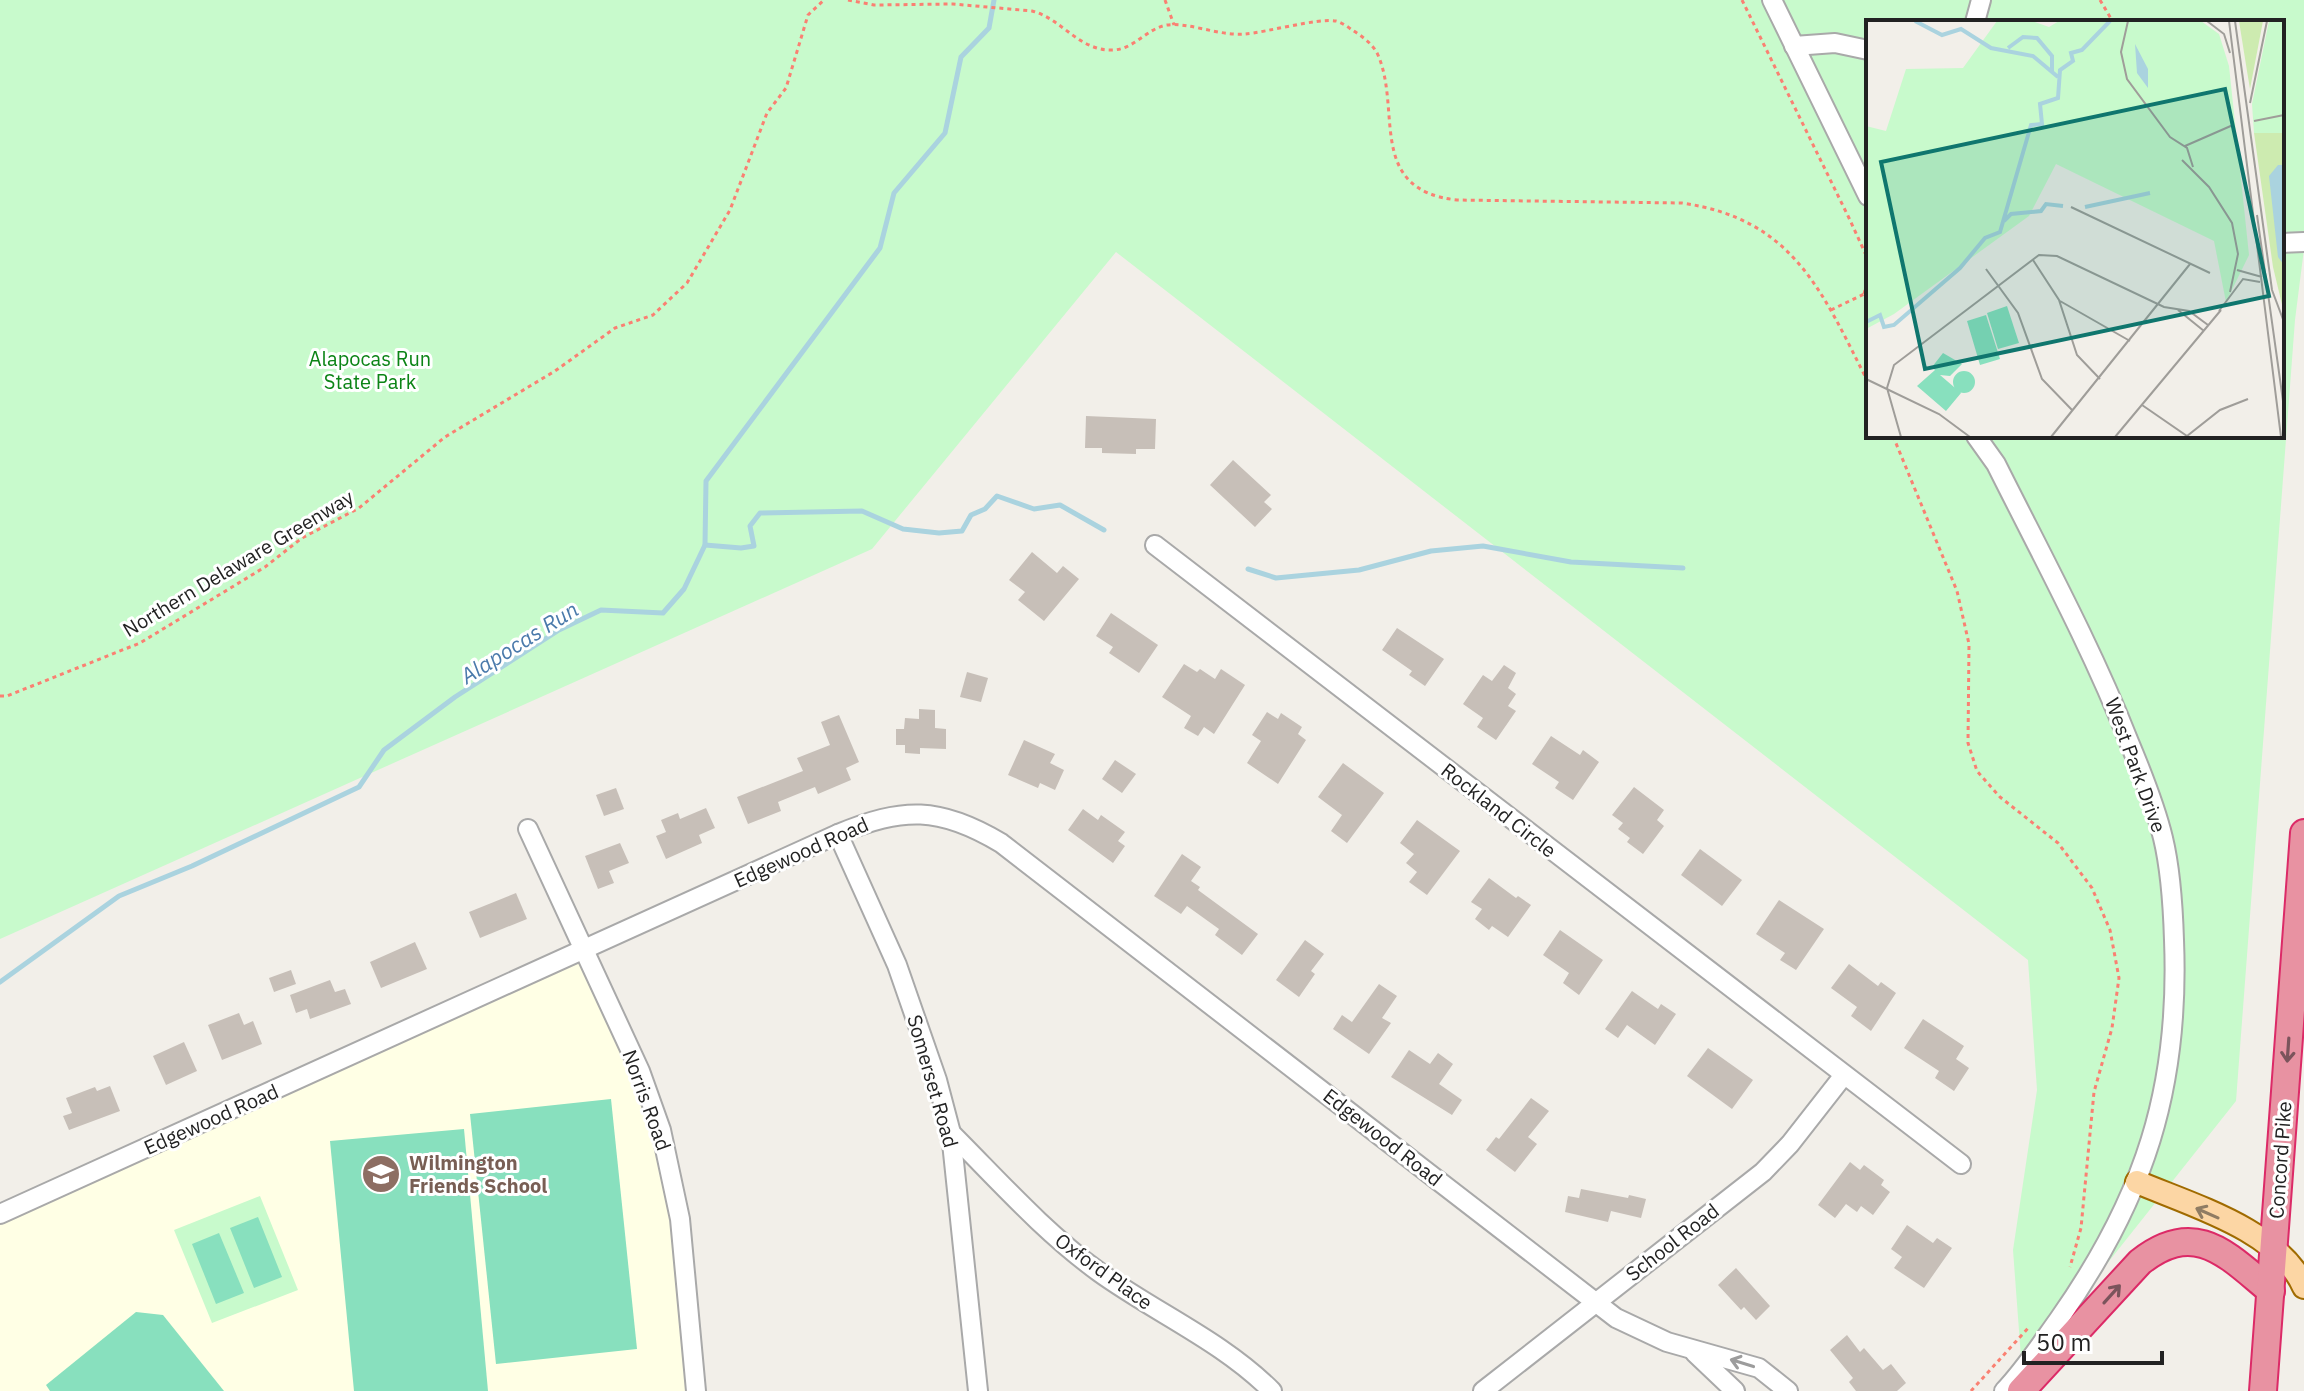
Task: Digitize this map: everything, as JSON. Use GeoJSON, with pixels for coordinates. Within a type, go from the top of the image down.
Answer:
{"type":"FeatureCollection","features":[{"type":"Feature","properties":{"kind":"highway","name":"Concord Pike"},"geometry":{"type":"LineString","coordinates":[[2263,1391],[2304,833]]}},
{"type":"Feature","properties":{"kind":"highway"},"geometry":{"type":"LineString","coordinates":[[2021,1391],[2140,1262],[2164,1245],[2193,1242],[2215,1248],[2271,1291]]}},
{"type":"Feature","properties":{"kind":"main road"},"geometry":{"type":"LineString","coordinates":[[2137,1182],[2250,1232],[2291,1264],[2304,1287]]}},
{"type":"Feature","properties":{"kind":"street"},"geometry":{"type":"LineString","coordinates":[[1772,0],[1866,192]]}},
{"type":"Feature","properties":{"kind":"street"},"geometry":{"type":"LineString","coordinates":[[1976,20],[1981,0]]}},
{"type":"Feature","properties":{"kind":"street"},"geometry":{"type":"LineString","coordinates":[[1794,46],[1835,43],[1866,50]]}},
{"type":"Feature","properties":{"kind":"street"},"geometry":{"type":"LineString","coordinates":[[2284,243],[2304,242]]}},
{"type":"Feature","properties":{"kind":"street","name":"West Park Drive"},"geometry":{"type":"LineString","coordinates":[[1977,438],[1996,464],[2108,689],[2147,785],[2163,839],[2172,897],[2174,950],[2171,1040],[2162,1097],[2151,1143],[2137,1182],[2085,1281],[2022,1371],[2004,1391]]}},
{"type":"Feature","properties":{"kind":"street","name":"West Park Drive"},"geometry":{"type":"LineString","coordinates":[[1992,438],[1996,464]]}},
{"type":"Feature","properties":{"kind":"street","name":"Rockland Circle"},"geometry":{"type":"LineString","coordinates":[[1155,545],[1961,1164]]}},
{"type":"Feature","properties":{"kind":"street","name":"Edgewood Road"},"geometry":{"type":"LineString","coordinates":[[0,1214],[838,834],[887,817],[931,814],[975,827],[1001,843],[1616,1318],[1639,1331],[1690,1349],[1759,1368],[1788,1391]]}},
{"type":"Feature","properties":{"kind":"street","name":"Norris Road"},"geometry":{"type":"LineString","coordinates":[[528,829],[640,1071],[669,1160],[680,1219],[696,1391]]}},
{"type":"Feature","properties":{"kind":"street","name":"Somerset Road"},"geometry":{"type":"LineString","coordinates":[[838,834],[897,965],[937,1080],[951,1133],[978,1391]]}},
{"type":"Feature","properties":{"kind":"street","name":"School Road"},"geometry":{"type":"LineString","coordinates":[[1483,1391],[1763,1172],[1790,1144],[1844,1075]]}},
{"type":"Feature","properties":{"kind":"street","name":"Oxford Place"},"geometry":{"type":"LineString","coordinates":[[951,1133],[1040,1224],[1074,1254],[1214,1344],[1272,1391]]}},
{"type":"Feature","properties":{"kind":"street","name":"Edgewood Road"},"geometry":{"type":"LineString","coordinates":[[1690,1349],[1735,1391]]}},
{"type":"Feature","properties":{"kind":"path","name":"Northern Delaware Greenway"},"geometry":{"type":"LineString","coordinates":[[0,696],[7,696],[140,643],[265,567],[302,538],[359,508],[445,437],[555,371],[615,328],[653,315],[687,283],[730,210],[767,113],[786,88],[808,15],[824,0]]}},
{"type":"Feature","properties":{"kind":"path"},"geometry":{"type":"LineString","coordinates":[[848,0],[874,5],[953,4],[1032,11],[1044,14],[1094,48],[1112,50],[1127,48],[1162,26],[1174,25],[1221,35],[1336,21],[1363,37],[1377,53],[1385,78],[1391,147],[1407,176],[1427,193],[1457,200],[1682,203],[1705,206],[1746,223],[1766,234],[1809,273],[1866,378]]}},
{"type":"Feature","properties":{"kind":"path"},"geometry":{"type":"LineString","coordinates":[[1165,0],[1174,25]]}},
{"type":"Feature","properties":{"kind":"path"},"geometry":{"type":"LineString","coordinates":[[1742,0],[1866,255]]}},
{"type":"Feature","properties":{"kind":"path"},"geometry":{"type":"LineString","coordinates":[[2100,0],[2112,20]]}},
{"type":"Feature","properties":{"kind":"path"},"geometry":{"type":"LineString","coordinates":[[1831,310],[1866,294]]}},
{"type":"Feature","properties":{"kind":"path"},"geometry":{"type":"LineString","coordinates":[[1894,438],[1957,591],[1969,644],[1968,743],[1977,771],[2000,797],[2058,843],[2092,888],[2110,930],[2119,978],[2112,1028],[2094,1092],[2081,1228],[2068,1273]]}},
{"type":"Feature","properties":{"kind":"path"},"geometry":{"type":"LineString","coordinates":[[1971,1391],[2035,1320]]}},
{"type":"Feature","properties":{"kind":"shaded area","name":"Wilmington Friends School"},"geometry":{"type":"Polygon","coordinates":[[[584,950],[661,1130],[696,1391],[0,1391],[0,1214],[584,950]]]}},
{"type":"Feature","properties":{"kind":"green space","name":"Alapocas Run State Park"},"geometry":{"type":"Polygon","coordinates":[[[0,0],[2304,0],[2304,249],[2295,320],[2236,1101],[2022,1371],[2013,1250],[2037,1090],[2028,960],[1116,252],[872,549],[0,939],[0,0]]]}},
{"type":"Feature","properties":{"kind":"green space"},"geometry":{"type":"Polygon","coordinates":[[[611,1099],[637,1349],[496,1364],[470,1114],[611,1099]]]}},
{"type":"Feature","properties":{"kind":"green space"},"geometry":{"type":"Polygon","coordinates":[[[464,1129],[488,1391],[354,1391],[330,1141],[464,1129]]]}},
{"type":"Feature","properties":{"kind":"green space"},"geometry":{"type":"Polygon","coordinates":[[[260,1196],[298,1290],[212,1323],[174,1230],[260,1196]]]}},
{"type":"Feature","properties":{"kind":"green space"},"geometry":{"type":"Polygon","coordinates":[[[258,1217],[282,1277],[254,1288],[230,1228],[258,1217]]]}},
{"type":"Feature","properties":{"kind":"green space"},"geometry":{"type":"Polygon","coordinates":[[[219,1233],[244,1293],[216,1304],[192,1244],[219,1233]]]}},
{"type":"Feature","properties":{"kind":"green space"},"geometry":{"type":"Polygon","coordinates":[[[136,1312],[163,1315],[224,1391],[50,1391],[46,1385],[136,1312]]]}},
{"type":"Feature","properties":{"kind":"building"},"geometry":{"type":"Polygon","coordinates":[[[1086,416],[1156,419],[1155,449],[1136,449],[1136,454],[1102,453],[1102,448],[1085,448],[1086,416]]]}},
{"type":"Feature","properties":{"kind":"building"},"geometry":{"type":"Polygon","coordinates":[[[1233,460],[1271,495],[1264,502],[1272,509],[1255,527],[1210,485],[1233,460]]]}},
{"type":"Feature","properties":{"kind":"building"},"geometry":{"type":"Polygon","coordinates":[[[1032,552],[1057,573],[1063,566],[1079,579],[1044,621],[1018,600],[1025,592],[1009,580],[1032,552]]]}},
{"type":"Feature","properties":{"kind":"building"},"geometry":{"type":"Polygon","coordinates":[[[1111,613],[1158,645],[1139,673],[1109,653],[1113,647],[1096,636],[1111,613]]]}},
{"type":"Feature","properties":{"kind":"building"},"geometry":{"type":"Polygon","coordinates":[[[1397,628],[1444,659],[1425,686],[1409,675],[1412,671],[1382,650],[1397,628]]]}},
{"type":"Feature","properties":{"kind":"building"},"geometry":{"type":"Polygon","coordinates":[[[1184,664],[1197,672],[1200,669],[1215,679],[1221,669],[1245,685],[1214,734],[1204,727],[1198,736],[1184,728],[1191,716],[1162,697],[1184,664]]]}},
{"type":"Feature","properties":{"kind":"building"},"geometry":{"type":"Polygon","coordinates":[[[1504,665],[1516,673],[1508,688],[1516,694],[1508,706],[1516,711],[1496,740],[1477,727],[1483,718],[1463,704],[1483,675],[1492,681],[1504,665]]]}},
{"type":"Feature","properties":{"kind":"building"},"geometry":{"type":"Polygon","coordinates":[[[967,672],[988,678],[981,702],[960,697],[967,672]]]}},
{"type":"Feature","properties":{"kind":"building"},"geometry":{"type":"Polygon","coordinates":[[[919,709],[935,710],[935,728],[946,729],[946,749],[920,748],[920,754],[905,753],[905,745],[896,745],[896,729],[904,729],[905,718],[919,719],[919,709]]]}},
{"type":"Feature","properties":{"kind":"building"},"geometry":{"type":"Polygon","coordinates":[[[1267,712],[1278,719],[1281,713],[1302,727],[1298,734],[1306,740],[1278,784],[1247,763],[1261,741],[1252,735],[1267,712]]]}},
{"type":"Feature","properties":{"kind":"building"},"geometry":{"type":"Polygon","coordinates":[[[839,715],[859,762],[846,768],[851,780],[818,794],[815,787],[778,802],[781,811],[748,824],[737,797],[803,771],[797,758],[830,745],[821,722],[839,715]]]}},
{"type":"Feature","properties":{"kind":"building"},"geometry":{"type":"Polygon","coordinates":[[[1551,736],[1580,755],[1583,750],[1599,762],[1573,800],[1555,788],[1559,782],[1532,764],[1551,736]]]}},
{"type":"Feature","properties":{"kind":"building"},"geometry":{"type":"Polygon","coordinates":[[[1024,740],[1055,754],[1050,763],[1064,770],[1055,790],[1040,783],[1038,788],[1008,775],[1024,740]]]}},
{"type":"Feature","properties":{"kind":"building"},"geometry":{"type":"Polygon","coordinates":[[[1115,760],[1136,774],[1122,793],[1102,779],[1115,760]]]}},
{"type":"Feature","properties":{"kind":"building"},"geometry":{"type":"Polygon","coordinates":[[[1343,763],[1384,793],[1347,843],[1331,831],[1342,815],[1318,797],[1343,763]]]}},
{"type":"Feature","properties":{"kind":"building"},"geometry":{"type":"Polygon","coordinates":[[[1634,787],[1664,810],[1657,820],[1664,826],[1643,854],[1627,842],[1630,838],[1618,829],[1623,823],[1612,815],[1634,787]]]}},
{"type":"Feature","properties":{"kind":"building"},"geometry":{"type":"Polygon","coordinates":[[[616,788],[624,809],[604,816],[596,795],[616,788]]]}},
{"type":"Feature","properties":{"kind":"building"},"geometry":{"type":"Polygon","coordinates":[[[706,808],[715,828],[699,835],[702,843],[666,859],[656,836],[666,832],[661,820],[678,813],[680,819],[706,808]]]}},
{"type":"Feature","properties":{"kind":"building"},"geometry":{"type":"Polygon","coordinates":[[[1083,809],[1098,820],[1101,815],[1125,832],[1118,841],[1125,846],[1113,863],[1068,830],[1083,809]]]}},
{"type":"Feature","properties":{"kind":"building"},"geometry":{"type":"Polygon","coordinates":[[[1417,820],[1460,851],[1427,895],[1409,882],[1417,872],[1406,863],[1414,854],[1400,843],[1417,820]]]}},
{"type":"Feature","properties":{"kind":"building"},"geometry":{"type":"Polygon","coordinates":[[[620,843],[629,863],[609,871],[614,883],[598,889],[585,856],[620,843]]]}},
{"type":"Feature","properties":{"kind":"building"},"geometry":{"type":"Polygon","coordinates":[[[1700,849],[1742,880],[1722,906],[1681,875],[1700,849]]]}},
{"type":"Feature","properties":{"kind":"building"},"geometry":{"type":"Polygon","coordinates":[[[1182,854],[1201,867],[1191,881],[1200,887],[1198,890],[1258,934],[1242,955],[1215,935],[1219,929],[1187,906],[1181,914],[1154,896],[1182,854]]]}},
{"type":"Feature","properties":{"kind":"building"},"geometry":{"type":"Polygon","coordinates":[[[1489,878],[1531,905],[1508,937],[1492,926],[1489,930],[1475,919],[1482,909],[1471,902],[1489,878]]]}},
{"type":"Feature","properties":{"kind":"building"},"geometry":{"type":"Polygon","coordinates":[[[516,893],[527,919],[480,938],[469,912],[516,893]]]}},
{"type":"Feature","properties":{"kind":"building"},"geometry":{"type":"Polygon","coordinates":[[[1779,900],[1824,929],[1796,970],[1780,960],[1785,953],[1756,934],[1779,900]]]}},
{"type":"Feature","properties":{"kind":"building"},"geometry":{"type":"Polygon","coordinates":[[[1560,930],[1603,960],[1579,995],[1563,983],[1569,973],[1543,955],[1560,930]]]}},
{"type":"Feature","properties":{"kind":"building"},"geometry":{"type":"Polygon","coordinates":[[[1305,940],[1324,954],[1311,971],[1315,974],[1299,997],[1276,980],[1305,940]]]}},
{"type":"Feature","properties":{"kind":"building"},"geometry":{"type":"Polygon","coordinates":[[[415,942],[427,969],[381,988],[370,962],[415,942]]]}},
{"type":"Feature","properties":{"kind":"building"},"geometry":{"type":"Polygon","coordinates":[[[1849,964],[1878,986],[1881,982],[1896,993],[1871,1031],[1851,1016],[1857,1007],[1831,988],[1849,964]]]}},
{"type":"Feature","properties":{"kind":"building"},"geometry":{"type":"Polygon","coordinates":[[[291,970],[296,984],[274,992],[269,978],[291,970]]]}},
{"type":"Feature","properties":{"kind":"building"},"geometry":{"type":"Polygon","coordinates":[[[330,980],[335,992],[345,989],[351,1004],[310,1019],[307,1009],[296,1013],[290,995],[330,980]]]}},
{"type":"Feature","properties":{"kind":"building"},"geometry":{"type":"Polygon","coordinates":[[[1379,984],[1397,996],[1382,1018],[1391,1023],[1369,1054],[1333,1029],[1342,1015],[1352,1022],[1379,984]]]}},
{"type":"Feature","properties":{"kind":"building"},"geometry":{"type":"Polygon","coordinates":[[[1632,991],[1658,1009],[1661,1004],[1676,1014],[1655,1045],[1627,1025],[1618,1038],[1605,1029],[1632,991]]]}},
{"type":"Feature","properties":{"kind":"building"},"geometry":{"type":"Polygon","coordinates":[[[239,1013],[244,1025],[253,1021],[262,1044],[222,1060],[208,1025],[239,1013]]]}},
{"type":"Feature","properties":{"kind":"building"},"geometry":{"type":"Polygon","coordinates":[[[1923,1019],[1964,1046],[1956,1059],[1969,1068],[1954,1091],[1935,1078],[1939,1071],[1904,1048],[1923,1019]]]}},
{"type":"Feature","properties":{"kind":"building"},"geometry":{"type":"Polygon","coordinates":[[[184,1042],[197,1071],[166,1085],[153,1056],[184,1042]]]}},
{"type":"Feature","properties":{"kind":"building"},"geometry":{"type":"Polygon","coordinates":[[[1708,1048],[1753,1080],[1732,1109],[1687,1076],[1708,1048]]]}},
{"type":"Feature","properties":{"kind":"building"},"geometry":{"type":"Polygon","coordinates":[[[1409,1050],[1430,1064],[1438,1053],[1453,1064],[1439,1084],[1462,1100],[1452,1115],[1391,1077],[1409,1050]]]}},
{"type":"Feature","properties":{"kind":"building"},"geometry":{"type":"Polygon","coordinates":[[[110,1086],[120,1111],[69,1130],[63,1116],[72,1113],[66,1098],[95,1087],[97,1091],[110,1086]]]}},
{"type":"Feature","properties":{"kind":"building"},"geometry":{"type":"Polygon","coordinates":[[[1531,1098],[1549,1111],[1528,1137],[1537,1144],[1515,1172],[1486,1150],[1496,1137],[1499,1139],[1531,1098]]]}},
{"type":"Feature","properties":{"kind":"building"},"geometry":{"type":"Polygon","coordinates":[[[1850,1162],[1860,1170],[1864,1165],[1884,1180],[1881,1185],[1890,1192],[1873,1215],[1861,1206],[1857,1212],[1846,1204],[1835,1218],[1818,1205],[1850,1162]]]}},
{"type":"Feature","properties":{"kind":"building"},"geometry":{"type":"Polygon","coordinates":[[[1581,1189],[1646,1199],[1641,1218],[1611,1211],[1608,1222],[1565,1212],[1568,1196],[1579,1198],[1581,1189]]]}},
{"type":"Feature","properties":{"kind":"building"},"geometry":{"type":"Polygon","coordinates":[[[1907,1225],[1933,1243],[1937,1238],[1952,1248],[1924,1288],[1894,1268],[1902,1257],[1891,1249],[1907,1225]]]}},
{"type":"Feature","properties":{"kind":"building"},"geometry":{"type":"Polygon","coordinates":[[[1736,1268],[1770,1306],[1756,1320],[1744,1307],[1741,1310],[1718,1285],[1736,1268]]]}},
{"type":"Feature","properties":{"kind":"building"},"geometry":{"type":"Polygon","coordinates":[[[1847,1335],[1860,1352],[1864,1348],[1883,1370],[1891,1364],[1906,1383],[1897,1391],[1856,1391],[1849,1382],[1853,1378],[1830,1350],[1847,1335]]]}},
{"type":"Feature","properties":{"kind":"waterway","name":"Alapocas Run"},"geometry":{"type":"LineString","coordinates":[[0,982],[119,896],[192,866],[359,787],[384,750],[455,697],[559,630],[601,610],[663,613],[684,589],[705,545],[706,481],[880,248],[894,193],[945,133],[961,57],[989,28],[994,0]]}},
{"type":"Feature","properties":{"kind":"waterway"},"geometry":{"type":"LineString","coordinates":[[705,545],[754,546],[750,526],[760,513],[862,511],[903,529],[939,533],[962,531],[971,515],[985,509],[997,496],[1034,509],[1060,505],[1104,530]]}},
{"type":"Feature","properties":{"kind":"waterway"},"geometry":{"type":"LineString","coordinates":[[1248,569],[1276,578],[1359,570],[1431,551],[1483,546],[1571,562],[1683,568]]}},
{"type":"Feature","properties":{"kind":"place","name":"Wilmington Friends School"},"geometry":{"type":"Point","coordinates":[381,1174]}}]}
